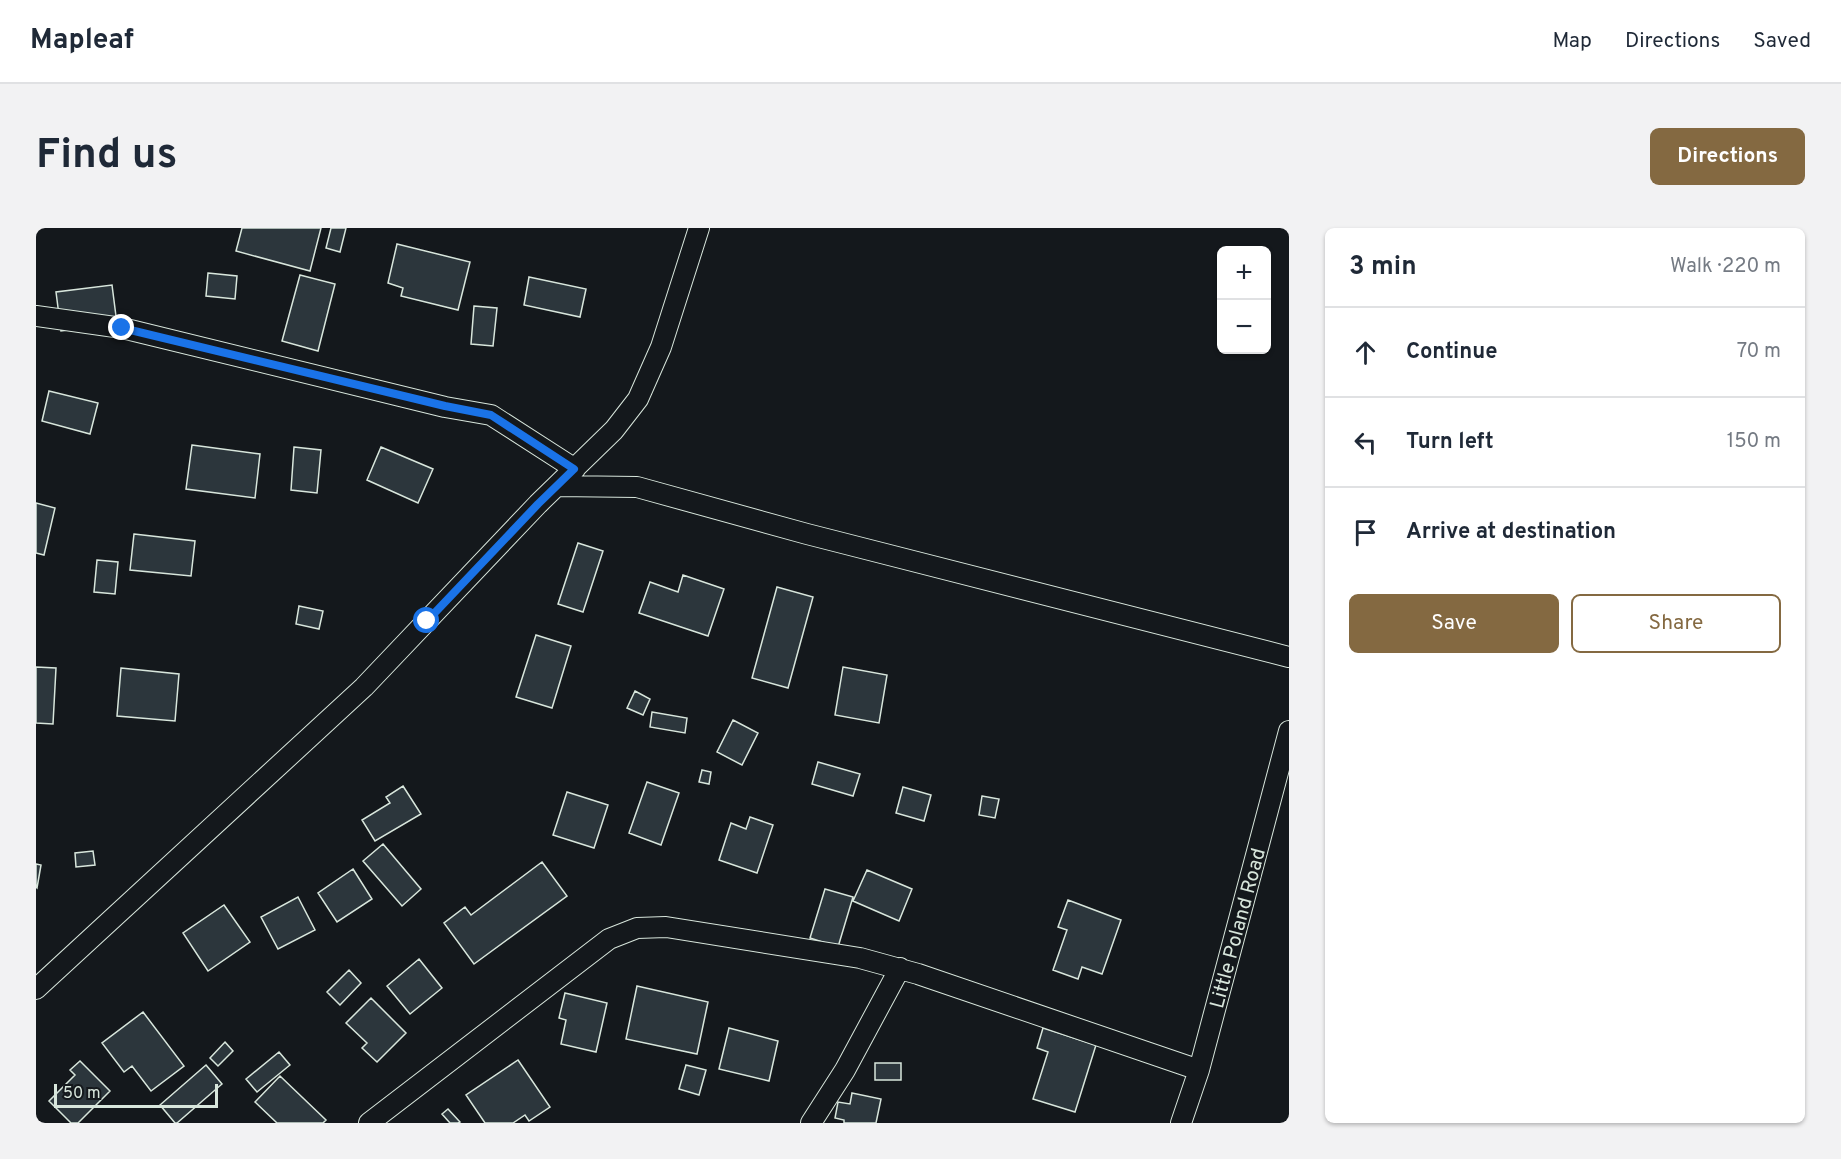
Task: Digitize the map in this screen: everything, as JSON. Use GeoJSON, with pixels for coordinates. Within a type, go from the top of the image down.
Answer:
{"type":"FeatureCollection","features":[{"type":"Feature","properties":{"kind":"street"},"geometry":{"type":"LineString","coordinates":[[36,989],[364,687],[557,486],[614,430],[638,399],[660,347],[699,228]]}},
{"type":"Feature","properties":{"kind":"street"},"geometry":{"type":"LineString","coordinates":[[36,316],[122,328],[491,415],[574,469]]}},
{"type":"Feature","properties":{"kind":"street"},"geometry":{"type":"LineString","coordinates":[[557,486],[637,487],[807,534],[1289,657]]}},
{"type":"Feature","properties":{"kind":"street","name":"Little Poland Road"},"geometry":{"type":"LineString","coordinates":[[1181,1123],[1199,1071],[1289,731]]}},
{"type":"Feature","properties":{"kind":"street"},"geometry":{"type":"LineString","coordinates":[[369,1123],[609,939],[637,928],[666,927],[860,957],[900,968],[1199,1071]]}},
{"type":"Feature","properties":{"kind":"street"},"geometry":{"type":"LineString","coordinates":[[811,1123],[845,1070],[900,968]]}},
{"type":"Feature","properties":{"kind":"building"},"geometry":{"type":"Polygon","coordinates":[[[242,228],[321,228],[310,271],[236,251],[242,228]]]}},
{"type":"Feature","properties":{"kind":"building"},"geometry":{"type":"Polygon","coordinates":[[[331,228],[346,228],[340,252],[326,248],[331,228]]]}},
{"type":"Feature","properties":{"kind":"building"},"geometry":{"type":"Polygon","coordinates":[[[397,244],[470,262],[458,310],[401,296],[403,288],[388,283],[397,244]]]}},
{"type":"Feature","properties":{"kind":"building"},"geometry":{"type":"Polygon","coordinates":[[[208,273],[237,276],[235,299],[206,296],[208,273]]]}},
{"type":"Feature","properties":{"kind":"building"},"geometry":{"type":"Polygon","coordinates":[[[300,275],[335,284],[318,351],[282,341],[300,275]]]}},
{"type":"Feature","properties":{"kind":"building"},"geometry":{"type":"Polygon","coordinates":[[[529,277],[586,289],[580,317],[524,305],[529,277]]]}},
{"type":"Feature","properties":{"kind":"building"},"geometry":{"type":"Polygon","coordinates":[[[112,285],[117,324],[61,331],[56,292],[112,285]]]}},
{"type":"Feature","properties":{"kind":"building"},"geometry":{"type":"Polygon","coordinates":[[[474,306],[497,308],[493,346],[471,344],[474,306]]]}},
{"type":"Feature","properties":{"kind":"building"},"geometry":{"type":"Polygon","coordinates":[[[49,391],[98,403],[90,434],[42,421],[49,391]]]}},
{"type":"Feature","properties":{"kind":"building"},"geometry":{"type":"Polygon","coordinates":[[[192,445],[260,454],[255,498],[186,489],[192,445]]]}},
{"type":"Feature","properties":{"kind":"building"},"geometry":{"type":"Polygon","coordinates":[[[294,447],[321,450],[317,493],[291,490],[294,447]]]}},
{"type":"Feature","properties":{"kind":"building"},"geometry":{"type":"Polygon","coordinates":[[[381,447],[433,469],[418,503],[367,480],[381,447]]]}},
{"type":"Feature","properties":{"kind":"building"},"geometry":{"type":"Polygon","coordinates":[[[36,503],[55,508],[44,555],[36,553],[36,503]]]}},
{"type":"Feature","properties":{"kind":"building"},"geometry":{"type":"Polygon","coordinates":[[[134,534],[195,541],[191,576],[130,570],[134,534]]]}},
{"type":"Feature","properties":{"kind":"building"},"geometry":{"type":"Polygon","coordinates":[[[578,543],[603,551],[583,612],[558,604],[578,543]]]}},
{"type":"Feature","properties":{"kind":"building"},"geometry":{"type":"Polygon","coordinates":[[[97,560],[118,562],[115,594],[94,592],[97,560]]]}},
{"type":"Feature","properties":{"kind":"building"},"geometry":{"type":"Polygon","coordinates":[[[683,575],[724,589],[708,636],[639,613],[650,582],[678,592],[683,575]]]}},
{"type":"Feature","properties":{"kind":"building"},"geometry":{"type":"Polygon","coordinates":[[[777,587],[813,597],[788,688],[752,678],[777,587]]]}},
{"type":"Feature","properties":{"kind":"building"},"geometry":{"type":"Polygon","coordinates":[[[299,606],[323,611],[319,629],[296,624],[299,606]]]}},
{"type":"Feature","properties":{"kind":"building"},"geometry":{"type":"Polygon","coordinates":[[[536,635],[571,646],[552,708],[516,697],[536,635]]]}},
{"type":"Feature","properties":{"kind":"building"},"geometry":{"type":"Polygon","coordinates":[[[36,667],[56,668],[53,724],[36,723],[36,667]]]}},
{"type":"Feature","properties":{"kind":"building"},"geometry":{"type":"Polygon","coordinates":[[[843,667],[887,675],[879,723],[835,715],[843,667]]]}},
{"type":"Feature","properties":{"kind":"building"},"geometry":{"type":"Polygon","coordinates":[[[121,668],[179,674],[175,721],[117,716],[121,668]]]}},
{"type":"Feature","properties":{"kind":"building"},"geometry":{"type":"Polygon","coordinates":[[[635,691],[650,699],[643,715],[627,708],[635,691]]]}},
{"type":"Feature","properties":{"kind":"building"},"geometry":{"type":"Polygon","coordinates":[[[652,712],[687,718],[685,733],[650,727],[652,712]]]}},
{"type":"Feature","properties":{"kind":"building"},"geometry":{"type":"Polygon","coordinates":[[[733,720],[758,733],[742,765],[717,752],[733,720]]]}},
{"type":"Feature","properties":{"kind":"building"},"geometry":{"type":"Polygon","coordinates":[[[818,762],[860,774],[853,796],[812,784],[818,762]]]}},
{"type":"Feature","properties":{"kind":"building"},"geometry":{"type":"Polygon","coordinates":[[[702,770],[711,772],[709,784],[699,782],[702,770]]]}},
{"type":"Feature","properties":{"kind":"building"},"geometry":{"type":"Polygon","coordinates":[[[647,782],[679,793],[661,845],[629,833],[647,782]]]}},
{"type":"Feature","properties":{"kind":"building"},"geometry":{"type":"Polygon","coordinates":[[[403,786],[421,814],[375,841],[362,820],[390,803],[386,797],[403,786]]]}},
{"type":"Feature","properties":{"kind":"building"},"geometry":{"type":"Polygon","coordinates":[[[903,787],[931,795],[924,821],[896,813],[903,787]]]}},
{"type":"Feature","properties":{"kind":"building"},"geometry":{"type":"Polygon","coordinates":[[[567,792],[608,805],[594,848],[553,835],[567,792]]]}},
{"type":"Feature","properties":{"kind":"building"},"geometry":{"type":"Polygon","coordinates":[[[982,796],[999,799],[995,818],[979,815],[982,796]]]}},
{"type":"Feature","properties":{"kind":"building"},"geometry":{"type":"Polygon","coordinates":[[[750,817],[773,825],[757,873],[719,860],[731,823],[746,829],[750,817]]]}},
{"type":"Feature","properties":{"kind":"building"},"geometry":{"type":"Polygon","coordinates":[[[383,844],[421,889],[402,906],[363,861],[383,844]]]}},
{"type":"Feature","properties":{"kind":"building"},"geometry":{"type":"Polygon","coordinates":[[[93,851],[95,865],[76,867],[75,853],[93,851]]]}},
{"type":"Feature","properties":{"kind":"building"},"geometry":{"type":"Polygon","coordinates":[[[542,862],[567,896],[474,964],[444,923],[465,907],[471,915],[542,862]]]}},
{"type":"Feature","properties":{"kind":"building"},"geometry":{"type":"Polygon","coordinates":[[[36,864],[41,865],[37,888],[36,887],[36,864]]]}},
{"type":"Feature","properties":{"kind":"building"},"geometry":{"type":"Polygon","coordinates":[[[353,869],[372,899],[337,922],[318,893],[353,869]]]}},
{"type":"Feature","properties":{"kind":"building"},"geometry":{"type":"Polygon","coordinates":[[[867,870],[912,889],[899,921],[853,901],[867,870]]]}},
{"type":"Feature","properties":{"kind":"building"},"geometry":{"type":"Polygon","coordinates":[[[825,889],[853,897],[838,947],[810,938],[825,889]]]}},
{"type":"Feature","properties":{"kind":"building"},"geometry":{"type":"Polygon","coordinates":[[[298,897],[315,930],[278,949],[261,917],[298,897]]]}},
{"type":"Feature","properties":{"kind":"building"},"geometry":{"type":"Polygon","coordinates":[[[1068,900],[1121,920],[1102,974],[1082,967],[1078,979],[1053,970],[1067,930],[1058,927],[1068,900]]]}},
{"type":"Feature","properties":{"kind":"building"},"geometry":{"type":"Polygon","coordinates":[[[224,905],[250,942],[208,971],[183,933],[224,905]]]}},
{"type":"Feature","properties":{"kind":"building"},"geometry":{"type":"Polygon","coordinates":[[[419,959],[442,988],[410,1014],[387,986],[419,959]]]}},
{"type":"Feature","properties":{"kind":"building"},"geometry":{"type":"Polygon","coordinates":[[[349,970],[361,983],[340,1005],[327,992],[349,970]]]}},
{"type":"Feature","properties":{"kind":"building"},"geometry":{"type":"Polygon","coordinates":[[[637,986],[708,1002],[697,1054],[626,1039],[637,986]]]}},
{"type":"Feature","properties":{"kind":"building"},"geometry":{"type":"Polygon","coordinates":[[[565,993],[607,1003],[596,1052],[561,1044],[566,1020],[559,1018],[565,993]]]}},
{"type":"Feature","properties":{"kind":"building"},"geometry":{"type":"Polygon","coordinates":[[[371,998],[406,1033],[377,1062],[362,1048],[367,1043],[346,1023],[371,998]]]}},
{"type":"Feature","properties":{"kind":"building"},"geometry":{"type":"Polygon","coordinates":[[[143,1012],[184,1066],[151,1091],[132,1066],[124,1072],[102,1043],[143,1012]]]}},
{"type":"Feature","properties":{"kind":"building"},"geometry":{"type":"Polygon","coordinates":[[[729,1028],[778,1041],[769,1081],[719,1069],[729,1028]]]}},
{"type":"Feature","properties":{"kind":"building"},"geometry":{"type":"Polygon","coordinates":[[[1043,1028],[1096,1045],[1075,1112],[1033,1099],[1048,1052],[1037,1048],[1043,1028]]]}},
{"type":"Feature","properties":{"kind":"building"},"geometry":{"type":"Polygon","coordinates":[[[225,1042],[233,1051],[218,1066],[210,1058],[225,1042]]]}},
{"type":"Feature","properties":{"kind":"building"},"geometry":{"type":"Polygon","coordinates":[[[279,1052],[290,1065],[257,1092],[246,1079],[279,1052]]]}},
{"type":"Feature","properties":{"kind":"building"},"geometry":{"type":"Polygon","coordinates":[[[518,1060],[550,1107],[529,1121],[525,1115],[513,1123],[485,1123],[466,1095],[518,1060]]]}},
{"type":"Feature","properties":{"kind":"building"},"geometry":{"type":"Polygon","coordinates":[[[80,1061],[110,1091],[78,1123],[71,1123],[49,1101],[75,1075],[70,1070],[80,1061]]]}},
{"type":"Feature","properties":{"kind":"building"},"geometry":{"type":"Polygon","coordinates":[[[875,1063],[901,1063],[901,1080],[875,1080],[875,1063]]]}},
{"type":"Feature","properties":{"kind":"building"},"geometry":{"type":"Polygon","coordinates":[[[206,1065],[222,1084],[175,1123],[160,1105],[206,1065]]]}},
{"type":"Feature","properties":{"kind":"building"},"geometry":{"type":"Polygon","coordinates":[[[686,1065],[706,1070],[699,1095],[679,1089],[686,1065]]]}},
{"type":"Feature","properties":{"kind":"building"},"geometry":{"type":"Polygon","coordinates":[[[280,1076],[326,1120],[323,1123],[277,1123],[255,1102],[280,1076]]]}},
{"type":"Feature","properties":{"kind":"building"},"geometry":{"type":"Polygon","coordinates":[[[852,1093],[881,1099],[876,1123],[844,1123],[844,1120],[835,1118],[838,1102],[850,1104],[852,1093]]]}},
{"type":"Feature","properties":{"kind":"building"},"geometry":{"type":"Polygon","coordinates":[[[448,1109],[460,1122],[450,1123],[442,1114],[448,1109]]]}},
{"type":"Feature","properties":{"kind":"route"},"geometry":{"type":"LineString","coordinates":[[122,328],[491,415],[574,469],[427,621]]}}]}
